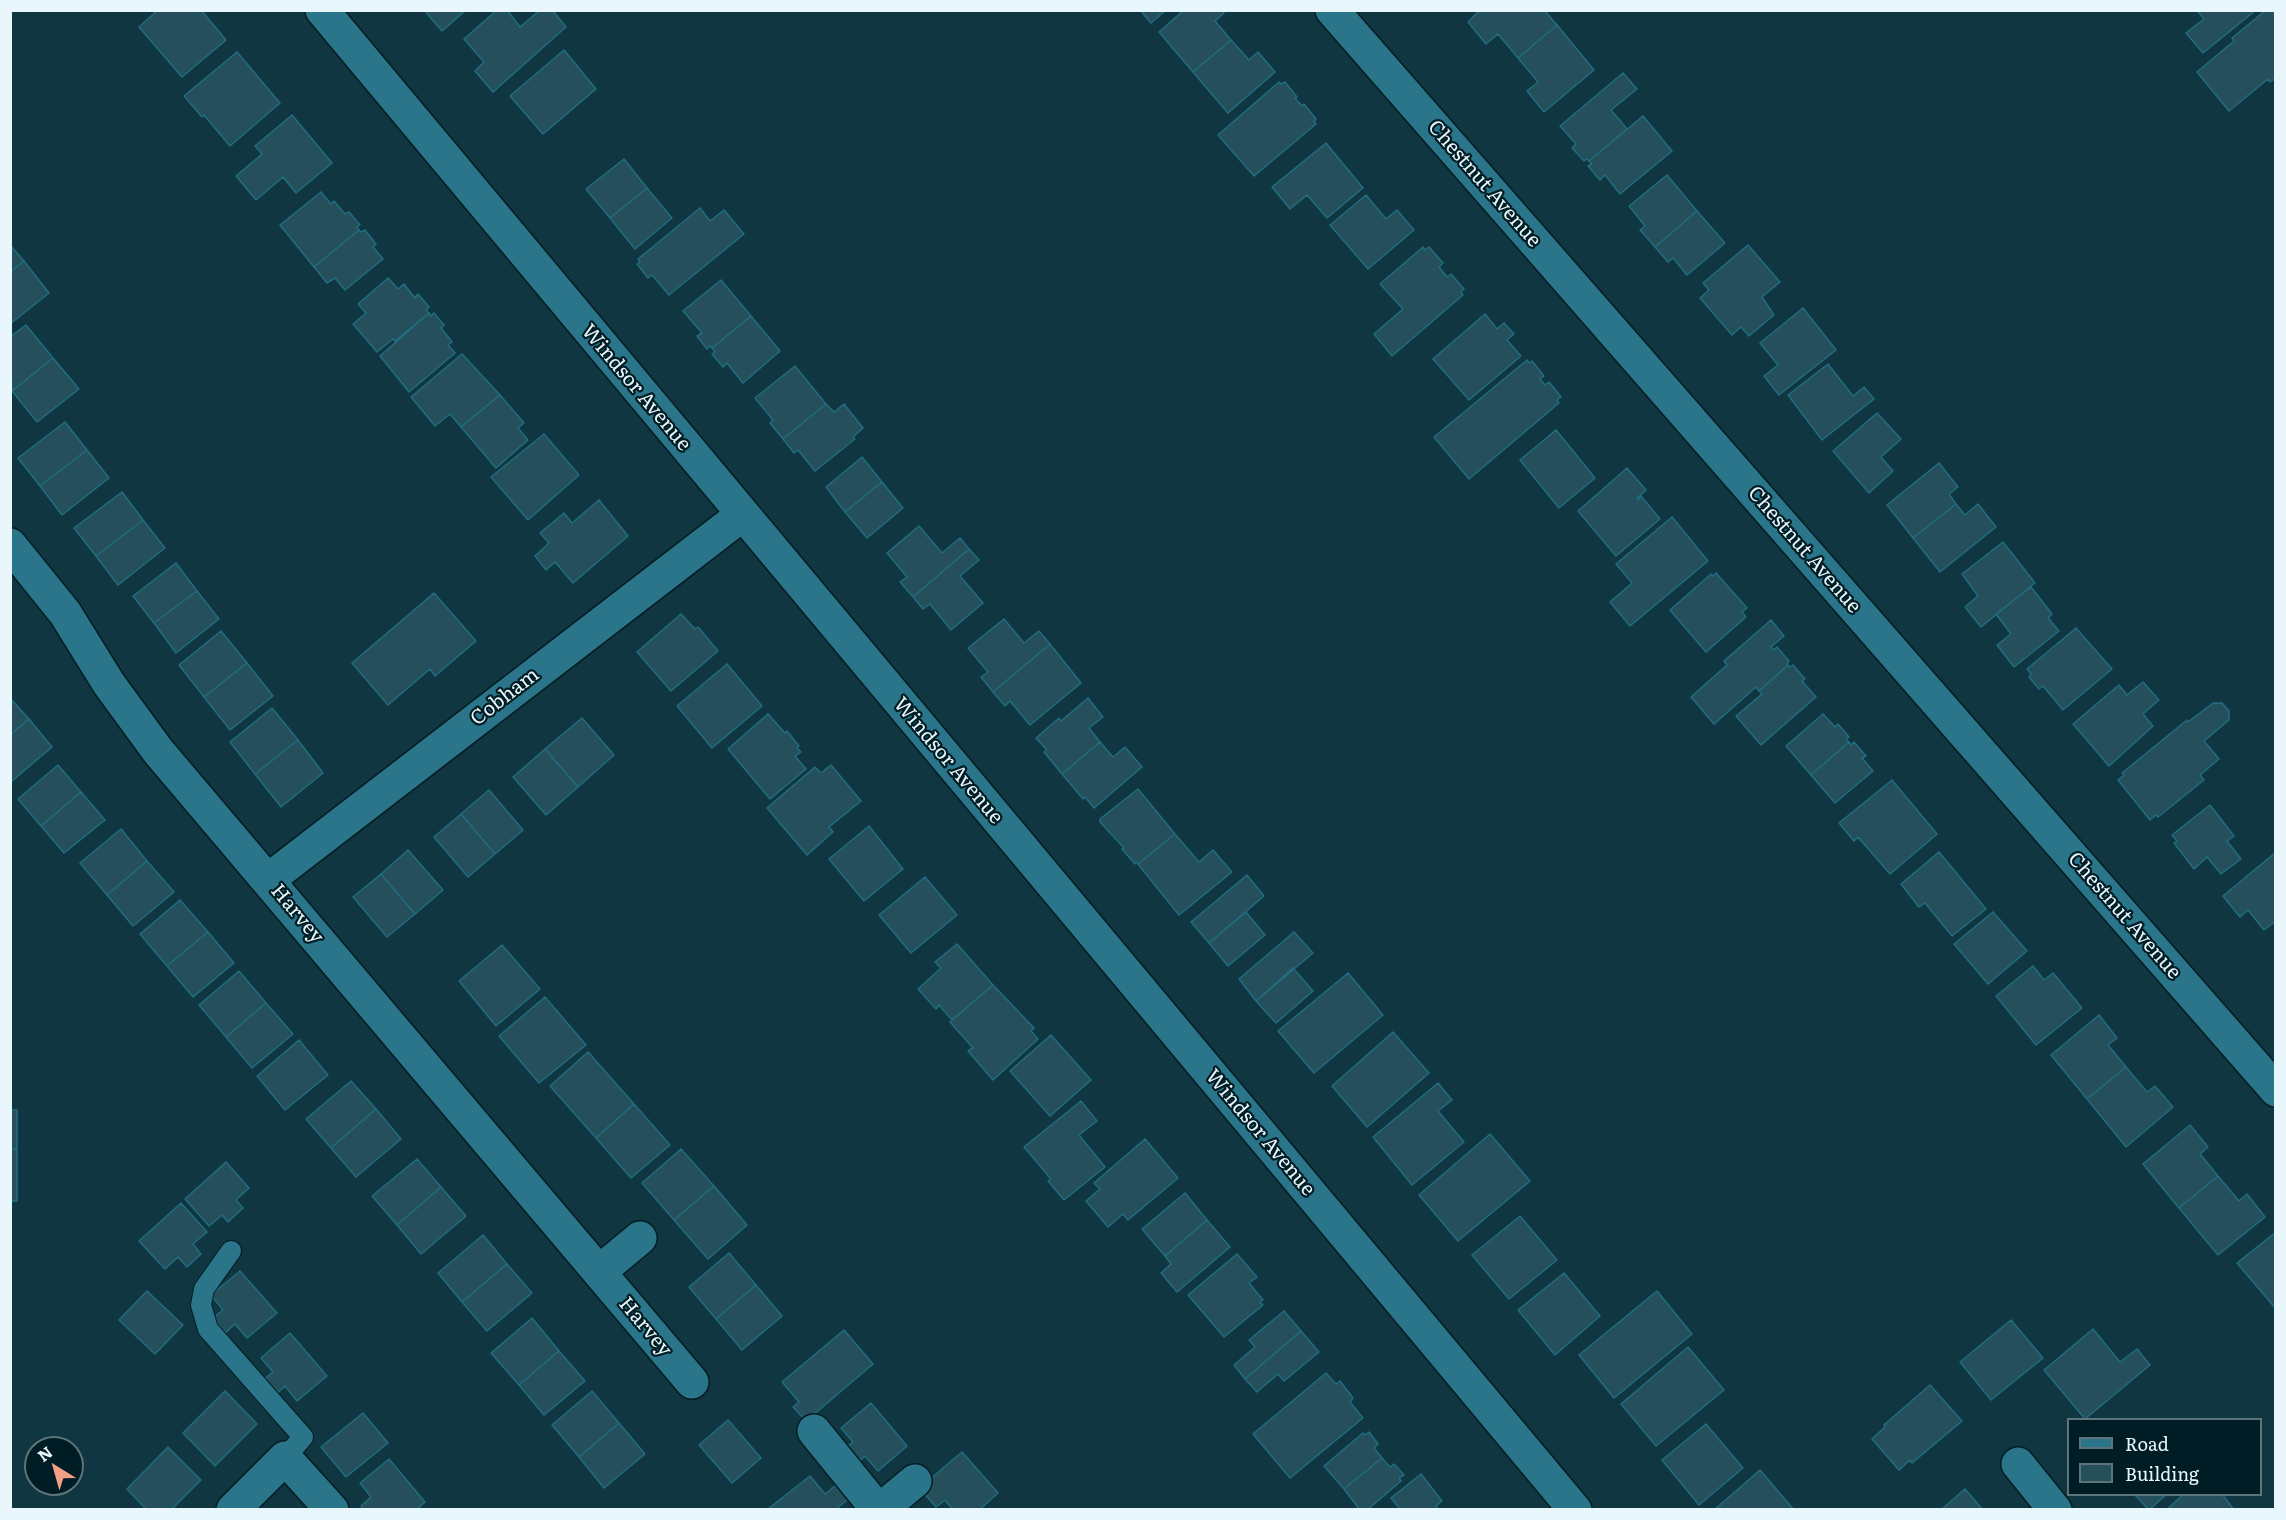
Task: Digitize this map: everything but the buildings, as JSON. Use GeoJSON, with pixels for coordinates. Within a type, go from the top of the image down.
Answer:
{"type":"FeatureCollection","features":[{"type":"Feature","properties":{"kind":"street","name":"Windsor Avenue"},"geometry":{"type":"LineString","coordinates":[[322,10],[741,515],[1575,1509]]}},
{"type":"Feature","properties":{"kind":"street","name":"Chestnut Avenue"},"geometry":{"type":"LineString","coordinates":[[1332,10],[2276,1090]]}},
{"type":"Feature","properties":{"kind":"street","name":"Cobham"},"geometry":{"type":"LineString","coordinates":[[268,880],[741,515]]}},
{"type":"Feature","properties":{"kind":"street","name":"Harvey"},"geometry":{"type":"LineString","coordinates":[[10,545],[64,613],[109,684],[158,752],[692,1382]]}},
{"type":"Feature","properties":{"kind":"street"},"geometry":{"type":"LineString","coordinates":[[599,1272],[640,1238]]}},
{"type":"Feature","properties":{"kind":"street"},"geometry":{"type":"LineString","coordinates":[[814,1431],[879,1509],[915,1481]]}},
{"type":"Feature","properties":{"kind":"street"},"geometry":{"type":"LineString","coordinates":[[233,1509],[285,1458],[332,1509]]}},
{"type":"Feature","properties":{"kind":"street"},"geometry":{"type":"LineString","coordinates":[[2018,1464],[2055,1509]]}},
{"type":"Feature","properties":{"kind":"lane"},"geometry":{"type":"LineString","coordinates":[[231,1251],[204,1289],[201,1305],[208,1329],[303,1437],[285,1458]]}}]}
